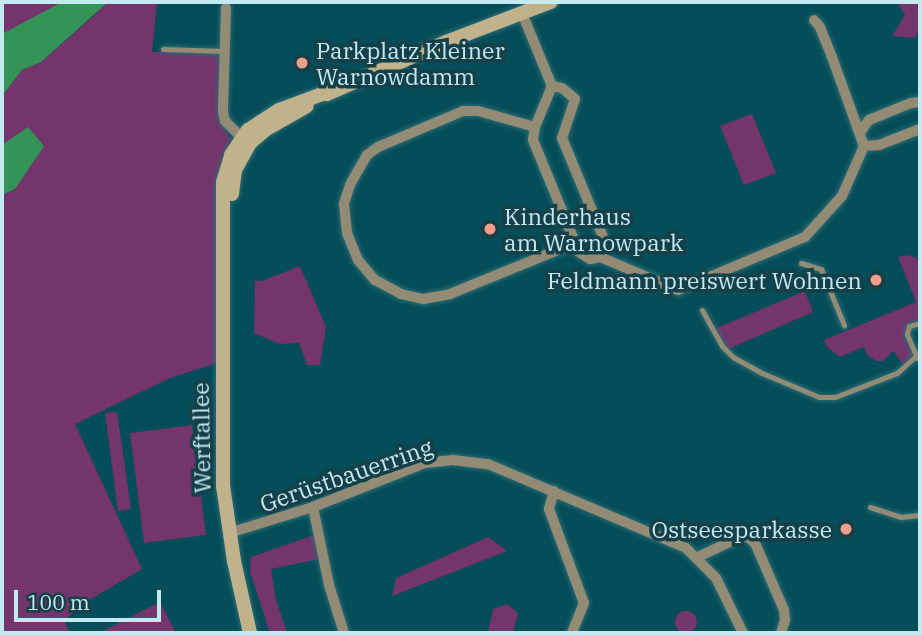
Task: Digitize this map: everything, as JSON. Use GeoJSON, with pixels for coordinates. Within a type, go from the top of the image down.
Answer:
{"type":"FeatureCollection","features":[{"type":"Feature","properties":{"kind":"street"},"geometry":{"type":"LineString","coordinates":[[226,8],[225,121],[246,140],[333,90],[551,2]]}},
{"type":"Feature","properties":{"kind":"street"},"geometry":{"type":"LineString","coordinates":[[522,13],[552,86],[535,127],[533,140],[575,243],[584,257],[600,257],[678,290],[796,243],[816,229],[842,196],[864,146],[861,131],[820,27],[814,20]]}},
{"type":"Feature","properties":{"kind":"street"},"geometry":{"type":"LineString","coordinates":[[552,86],[562,88],[575,99],[562,138],[606,244],[600,257]]}},
{"type":"Feature","properties":{"kind":"street"},"geometry":{"type":"LineString","coordinates":[[861,131],[869,120],[920,102]]}},
{"type":"Feature","properties":{"kind":"street"},"geometry":{"type":"LineString","coordinates":[[535,127],[478,111],[450,116],[392,139],[367,155],[356,170],[344,204],[347,233],[358,260],[375,280],[401,294],[435,298],[575,243]]}},
{"type":"Feature","properties":{"kind":"street"},"geometry":{"type":"LineString","coordinates":[[864,146],[879,145],[920,129]]}},
{"type":"Feature","properties":{"kind":"street","name":"Werftallee"},"geometry":{"type":"LineString","coordinates":[[246,140],[235,170],[225,240],[221,423],[229,533],[250,633]]}},
{"type":"Feature","properties":{"kind":"street","name":"Gerüstbauerring"},"geometry":{"type":"LineString","coordinates":[[229,533],[251,529],[435,461],[488,464],[671,540],[698,557],[716,578],[743,633]]}},
{"type":"Feature","properties":{"kind":"street"},"geometry":{"type":"LineString","coordinates":[[554,491],[549,509],[584,603],[572,633]]}},
{"type":"Feature","properties":{"kind":"street"},"geometry":{"type":"LineString","coordinates":[[313,506],[329,585],[344,633]]}},
{"type":"Feature","properties":{"kind":"street"},"geometry":{"type":"LineString","coordinates":[[698,557],[740,537],[748,537],[755,543],[783,610],[785,620],[781,633]]}},
{"type":"Feature","properties":{"kind":"lane"},"geometry":{"type":"LineString","coordinates":[[163,48],[225,51]]}},
{"type":"Feature","properties":{"kind":"lane"},"geometry":{"type":"LineString","coordinates":[[801,263],[821,270],[844,325]]}},
{"type":"Feature","properties":{"kind":"lane"},"geometry":{"type":"LineString","coordinates":[[702,310],[722,346],[733,357],[762,373],[819,397],[835,397],[897,373],[918,355],[907,334],[909,326],[920,323]]}},
{"type":"Feature","properties":{"kind":"lane"},"geometry":{"type":"LineString","coordinates":[[870,508],[900,517],[920,515]]}},
{"type":"Feature","properties":{"kind":"shaded area"},"geometry":{"type":"Polygon","coordinates":[[[2,2],[87,2],[2,59],[2,2]]]}},
{"type":"Feature","properties":{"kind":"shaded area"},"geometry":{"type":"Polygon","coordinates":[[[62,2],[108,2],[41,62],[22,70],[2,96],[2,34],[62,2]]]}},
{"type":"Feature","properties":{"kind":"shaded area"},"geometry":{"type":"Polygon","coordinates":[[[91,2],[157,2],[152,52],[221,53],[222,125],[232,141],[217,363],[170,378],[75,424],[142,569],[91,599],[64,620],[70,633],[2,633],[2,195],[15,189],[14,138],[2,145],[2,96],[22,70],[41,62],[98,12],[91,2]]]}},
{"type":"Feature","properties":{"kind":"shaded area"},"geometry":{"type":"Polygon","coordinates":[[[897,2],[920,2],[920,26],[915,38],[892,36],[905,15],[897,2]]]}},
{"type":"Feature","properties":{"kind":"shaded area"},"geometry":{"type":"Polygon","coordinates":[[[752,114],[776,173],[744,185],[720,126],[752,114]]]}},
{"type":"Feature","properties":{"kind":"shaded area"},"geometry":{"type":"Polygon","coordinates":[[[28,127],[44,146],[15,189],[2,195],[2,145],[28,127]]]}},
{"type":"Feature","properties":{"kind":"shaded area"},"geometry":{"type":"Polygon","coordinates":[[[909,255],[920,260],[920,323],[909,326],[907,334],[917,358],[906,368],[893,351],[883,361],[876,361],[867,355],[864,347],[840,357],[827,347],[824,340],[916,302],[898,257],[909,255]]]}},
{"type":"Feature","properties":{"kind":"shaded area"},"geometry":{"type":"Polygon","coordinates":[[[300,266],[326,327],[320,365],[307,365],[299,343],[280,344],[254,333],[255,280],[262,281],[300,266]]]}},
{"type":"Feature","properties":{"kind":"shaded area"},"geometry":{"type":"Polygon","coordinates":[[[805,291],[813,312],[726,350],[712,330],[805,291]]]}},
{"type":"Feature","properties":{"kind":"shaded area"},"geometry":{"type":"Polygon","coordinates":[[[117,412],[131,509],[118,511],[105,413],[117,412]]]}},
{"type":"Feature","properties":{"kind":"shaded area"},"geometry":{"type":"Polygon","coordinates":[[[192,425],[206,535],[144,543],[130,433],[192,425]]]}},
{"type":"Feature","properties":{"kind":"shaded area"},"geometry":{"type":"Polygon","coordinates":[[[320,533],[324,558],[271,569],[276,600],[287,633],[270,633],[250,572],[251,557],[320,533]]]}},
{"type":"Feature","properties":{"kind":"shaded area"},"geometry":{"type":"Polygon","coordinates":[[[488,537],[507,551],[392,596],[396,578],[488,537]]]}},
{"type":"Feature","properties":{"kind":"shaded area"},"geometry":{"type":"Polygon","coordinates":[[[160,602],[176,633],[99,633],[160,602]]]}},
{"type":"Feature","properties":{"kind":"shaded area"},"geometry":{"type":"Polygon","coordinates":[[[507,604],[518,613],[513,633],[488,633],[493,609],[507,604]]]}},
{"type":"Feature","properties":{"kind":"shaded area"},"geometry":{"type":"Polygon","coordinates":[[[686,611],[694,614],[697,622],[694,630],[686,633],[678,630],[675,622],[678,614],[686,611]]]}},
{"type":"Feature","properties":{"kind":"place","name":"Parkplatz Kleiner Warnowdamm"},"geometry":{"type":"Point","coordinates":[302,63]}},
{"type":"Feature","properties":{"kind":"place","name":"Kinderhaus am Warnowpark"},"geometry":{"type":"Point","coordinates":[490,229]}},
{"type":"Feature","properties":{"kind":"place","name":"Feldmann preiswert Wohnen"},"geometry":{"type":"Point","coordinates":[876,280]}},
{"type":"Feature","properties":{"kind":"place","name":"Ostseesparkasse"},"geometry":{"type":"Point","coordinates":[846,529]}}]}
